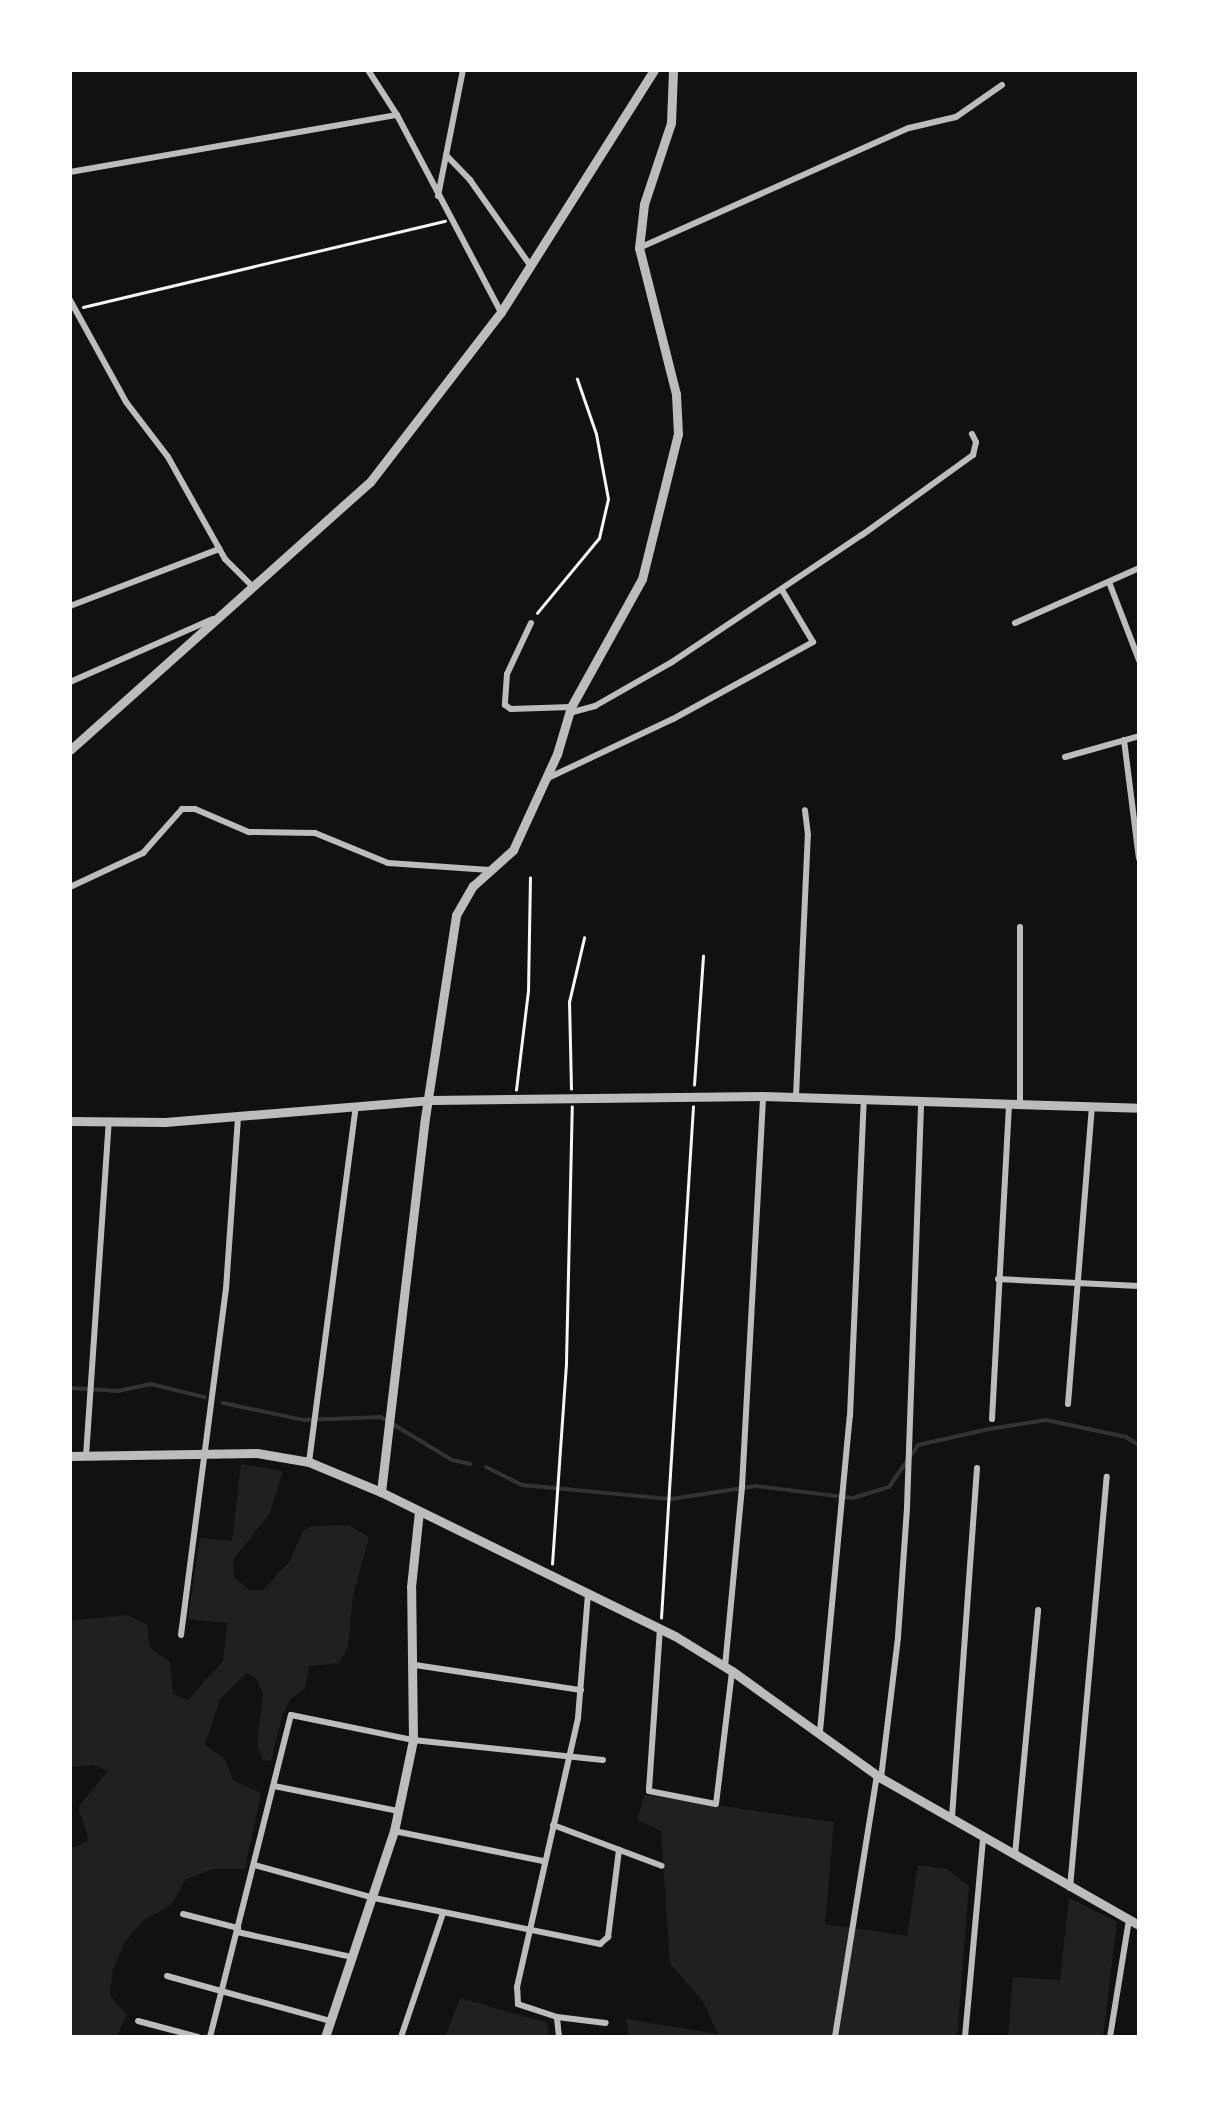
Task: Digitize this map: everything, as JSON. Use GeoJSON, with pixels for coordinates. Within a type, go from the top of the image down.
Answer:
{"type":"FeatureCollection","features":[{"type":"Feature","properties":{"kind":"street"},"geometry":{"type":"LineString","coordinates":[[368,70],[397,115],[502,312]]}},
{"type":"Feature","properties":{"kind":"street"},"geometry":{"type":"LineString","coordinates":[[438,197],[463,70]]}},
{"type":"Feature","properties":{"kind":"street"},"geometry":{"type":"LineString","coordinates":[[70,750],[370,482],[502,312],[654,70]]}},
{"type":"Feature","properties":{"kind":"street"},"geometry":{"type":"LineString","coordinates":[[382,1492],[425,1118],[431,1100],[456,915],[473,886],[513,850],[546,779],[570,710],[642,579],[678,434],[676,394],[639,248],[644,204],[671,123],[672,70]]}},
{"type":"Feature","properties":{"kind":"street"},"geometry":{"type":"LineString","coordinates":[[639,248],[909,128],[956,117],[1002,85]]}},
{"type":"Feature","properties":{"kind":"street"},"geometry":{"type":"LineString","coordinates":[[70,172],[397,115]]}},
{"type":"Feature","properties":{"kind":"street"},"geometry":{"type":"LineString","coordinates":[[446,155],[470,180],[530,266]]}},
{"type":"Feature","properties":{"kind":"street"},"geometry":{"type":"LineString","coordinates":[[70,300],[126,402],[168,457],[219,549],[254,588]]}},
{"type":"Feature","properties":{"kind":"street"},"geometry":{"type":"LineString","coordinates":[[531,623],[507,674],[506,705],[511,709],[570,710],[595,706],[646,678],[782,590],[972,455],[976,442],[972,434]]}},
{"type":"Feature","properties":{"kind":"street"},"geometry":{"type":"LineString","coordinates":[[70,606],[219,549]]}},
{"type":"Feature","properties":{"kind":"street"},"geometry":{"type":"LineString","coordinates":[[1015,623],[1139,568]]}},
{"type":"Feature","properties":{"kind":"street"},"geometry":{"type":"LineString","coordinates":[[1109,582],[1139,660]]}},
{"type":"Feature","properties":{"kind":"street"},"geometry":{"type":"LineString","coordinates":[[546,779],[673,719],[813,642],[782,590]]}},
{"type":"Feature","properties":{"kind":"street"},"geometry":{"type":"LineString","coordinates":[[70,682],[218,617]]}},
{"type":"Feature","properties":{"kind":"street"},"geometry":{"type":"LineString","coordinates":[[1065,757],[1139,736]]}},
{"type":"Feature","properties":{"kind":"street"},"geometry":{"type":"LineString","coordinates":[[1124,740],[1139,858]]}},
{"type":"Feature","properties":{"kind":"street"},"geometry":{"type":"LineString","coordinates":[[70,886],[143,852],[182,809],[195,810],[249,832],[314,834],[388,863],[491,870]]}},
{"type":"Feature","properties":{"kind":"street"},"geometry":{"type":"LineString","coordinates":[[796,1096],[808,836],[805,810]]}},
{"type":"Feature","properties":{"kind":"street"},"geometry":{"type":"LineString","coordinates":[[1020,927],[1020,1106]]}},
{"type":"Feature","properties":{"kind":"street"},"geometry":{"type":"LineString","coordinates":[[660,1628],[649,1790],[716,1804],[742,1488],[763,1096]]}},
{"type":"Feature","properties":{"kind":"street"},"geometry":{"type":"LineString","coordinates":[[70,1121],[238,1116],[431,1100],[796,1096],[1139,1108]]}},
{"type":"Feature","properties":{"kind":"street"},"geometry":{"type":"LineString","coordinates":[[820,1731],[850,1416],[864,1099]]}},
{"type":"Feature","properties":{"kind":"street"},"geometry":{"type":"LineString","coordinates":[[835,2037],[865,1874],[898,1637],[907,1507],[922,1102]]}},
{"type":"Feature","properties":{"kind":"street"},"geometry":{"type":"LineString","coordinates":[[308,1462],[356,1104]]}},
{"type":"Feature","properties":{"kind":"street"},"geometry":{"type":"LineString","coordinates":[[992,1419],[1008,1106]]}},
{"type":"Feature","properties":{"kind":"street"},"geometry":{"type":"LineString","coordinates":[[1068,1404],[1092,1108]]}},
{"type":"Feature","properties":{"kind":"street"},"geometry":{"type":"LineString","coordinates":[[181,1636],[208,1452],[226,1289],[238,1116]]}},
{"type":"Feature","properties":{"kind":"street"},"geometry":{"type":"LineString","coordinates":[[86,1456],[110,1122]]}},
{"type":"Feature","properties":{"kind":"street"},"geometry":{"type":"LineString","coordinates":[[998,1280],[1139,1286]]}},
{"type":"Feature","properties":{"kind":"street"},"geometry":{"type":"LineString","coordinates":[[70,1456],[258,1453],[308,1462],[382,1492],[660,1628],[820,1731],[879,1776],[1134,1923],[1110,2037]]}},
{"type":"Feature","properties":{"kind":"street"},"geometry":{"type":"LineString","coordinates":[[952,1817],[978,1468]]}},
{"type":"Feature","properties":{"kind":"street"},"geometry":{"type":"LineString","coordinates":[[1070,1888],[1107,1477]]}},
{"type":"Feature","properties":{"kind":"street"},"geometry":{"type":"LineString","coordinates":[[325,2037],[394,1832],[413,1740],[411,1588],[419,1511]]}},
{"type":"Feature","properties":{"kind":"street"},"geometry":{"type":"LineString","coordinates":[[588,1594],[581,1690],[570,1759],[543,1861],[518,2004],[557,2017],[606,2022]]}},
{"type":"Feature","properties":{"kind":"street"},"geometry":{"type":"LineString","coordinates":[[1014,1855],[1038,1610]]}},
{"type":"Feature","properties":{"kind":"street"},"geometry":{"type":"LineString","coordinates":[[415,1666],[581,1690]]}},
{"type":"Feature","properties":{"kind":"street"},"geometry":{"type":"LineString","coordinates":[[210,2037],[290,1715],[413,1740],[603,1760]]}},
{"type":"Feature","properties":{"kind":"street"},"geometry":{"type":"LineString","coordinates":[[274,1786],[398,1811]]}},
{"type":"Feature","properties":{"kind":"street"},"geometry":{"type":"LineString","coordinates":[[553,1825],[662,1866]]}},
{"type":"Feature","properties":{"kind":"street"},"geometry":{"type":"LineString","coordinates":[[394,1832],[543,1861]]}},
{"type":"Feature","properties":{"kind":"street"},"geometry":{"type":"LineString","coordinates":[[965,2037],[984,1839]]}},
{"type":"Feature","properties":{"kind":"street"},"geometry":{"type":"LineString","coordinates":[[254,1865],[374,1898],[606,1942],[619,1850]]}},
{"type":"Feature","properties":{"kind":"street"},"geometry":{"type":"LineString","coordinates":[[400,2037],[443,1913]]}},
{"type":"Feature","properties":{"kind":"street"},"geometry":{"type":"LineString","coordinates":[[183,1914],[352,1957]]}},
{"type":"Feature","properties":{"kind":"street"},"geometry":{"type":"LineString","coordinates":[[167,1976],[331,2021]]}},
{"type":"Feature","properties":{"kind":"street"},"geometry":{"type":"LineString","coordinates":[[557,2017],[559,2037]]}},
{"type":"Feature","properties":{"kind":"street"},"geometry":{"type":"LineString","coordinates":[[138,2021],[198,2037]]}},
{"type":"Feature","properties":{"kind":"path"},"geometry":{"type":"LineString","coordinates":[[74,309],[451,220]]}},
{"type":"Feature","properties":{"kind":"path"},"geometry":{"type":"LineString","coordinates":[[531,623],[564,575],[598,538],[608,499],[596,434],[576,379]]}},
{"type":"Feature","properties":{"kind":"path"},"geometry":{"type":"LineString","coordinates":[[514,1101],[528,992],[530,878]]}},
{"type":"Feature","properties":{"kind":"path"},"geometry":{"type":"LineString","coordinates":[[551,1574],[566,1362],[572,1101],[569,1002],[584,938]]}},
{"type":"Feature","properties":{"kind":"path"},"geometry":{"type":"LineString","coordinates":[[660,1628],[703,956]]}},
{"type":"Feature","properties":{"kind":"shaded area"},"geometry":{"type":"Polygon","coordinates":[[[241,1464],[283,1471],[270,1513],[233,1560],[234,1577],[249,1590],[263,1590],[289,1562],[303,1531],[311,1526],[349,1525],[369,1537],[353,1595],[348,1646],[339,1663],[309,1666],[305,1689],[291,1698],[282,1716],[271,1761],[263,1760],[257,1744],[263,1695],[257,1679],[246,1673],[220,1699],[205,1745],[224,1758],[234,1781],[261,1793],[245,1869],[213,1869],[186,1879],[171,1905],[144,1920],[126,1941],[113,1969],[110,1995],[127,2015],[116,2037],[70,2037],[70,1849],[89,1840],[78,1807],[108,1771],[93,1765],[70,1767],[70,1621],[127,1615],[147,1625],[150,1648],[170,1662],[173,1694],[188,1700],[223,1661],[227,1623],[188,1619],[200,1538],[232,1541],[241,1464]]]}},
{"type":"Feature","properties":{"kind":"shaded area"},"geometry":{"type":"Polygon","coordinates":[[[645,1795],[834,1822],[825,1924],[907,1936],[918,1865],[947,1869],[969,1886],[957,2037],[629,2037],[626,2019],[718,2034],[703,2002],[670,1963],[661,1831],[637,1820],[645,1795]]]}},
{"type":"Feature","properties":{"kind":"shaded area"},"geometry":{"type":"Polygon","coordinates":[[[1069,1898],[1117,1922],[1103,2037],[1008,2037],[1013,1977],[1060,1980],[1069,1898]]]}},
{"type":"Feature","properties":{"kind":"shaded area"},"geometry":{"type":"Polygon","coordinates":[[[460,1998],[547,2023],[549,2037],[445,2037],[460,1998]]]}},
{"type":"Feature","properties":{"kind":"waterway"},"geometry":{"type":"LineString","coordinates":[[70,1388],[118,1391],[151,1384],[204,1397]]}},
{"type":"Feature","properties":{"kind":"waterway"},"geometry":{"type":"LineString","coordinates":[[223,1403],[304,1420],[381,1417],[452,1460],[471,1464]]}},
{"type":"Feature","properties":{"kind":"waterway"},"geometry":{"type":"LineString","coordinates":[[486,1467],[522,1485],[671,1499],[756,1486],[853,1498],[889,1487],[918,1445],[989,1429],[1046,1420],[1126,1437],[1139,1445]]}}]}
